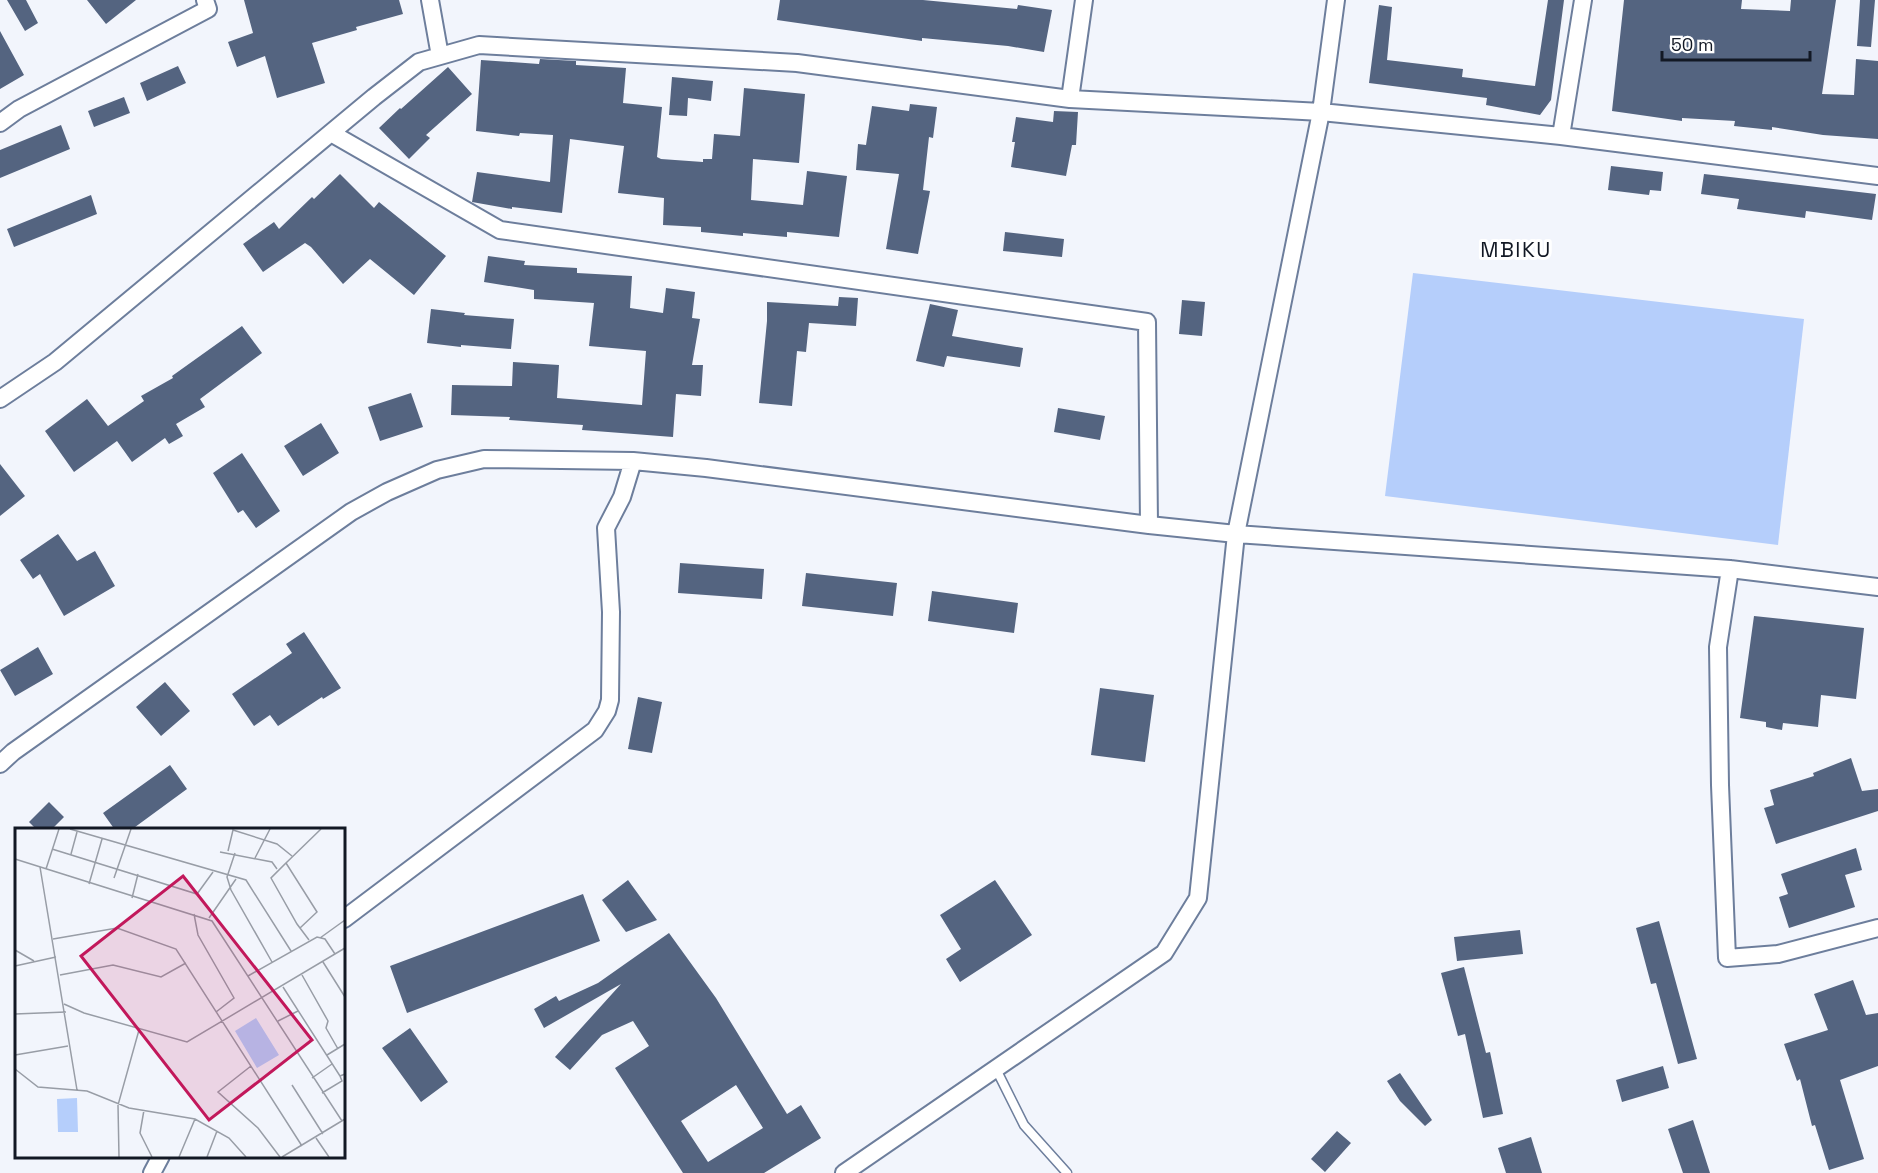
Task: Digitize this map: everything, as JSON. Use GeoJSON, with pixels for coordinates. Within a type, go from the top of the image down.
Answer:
{"type":"FeatureCollection","features":[{"type":"Feature","properties":{"kind":"street"},"geometry":{"type":"LineString","coordinates":[[0,123],[19,109],[208,9],[205,0]]}},
{"type":"Feature","properties":{"kind":"street"},"geometry":{"type":"LineString","coordinates":[[430,0],[440,56]]}},
{"type":"Feature","properties":{"kind":"street"},"geometry":{"type":"LineString","coordinates":[[1070,99],[1084,0]]}},
{"type":"Feature","properties":{"kind":"street"},"geometry":{"type":"LineString","coordinates":[[850,1171],[1164,953],[1198,898],[1236,534],[1321,112],[1336,0]]}},
{"type":"Feature","properties":{"kind":"street"},"geometry":{"type":"LineString","coordinates":[[1561,136],[1583,0]]}},
{"type":"Feature","properties":{"kind":"street"},"geometry":{"type":"LineString","coordinates":[[0,399],[55,362],[419,62],[479,45],[797,63],[1070,99],[1321,112],[1561,136],[1878,176]]}},
{"type":"Feature","properties":{"kind":"street"},"geometry":{"type":"LineString","coordinates":[[331,133],[500,230],[1147,322],[1149,525]]}},
{"type":"Feature","properties":{"kind":"street"},"geometry":{"type":"LineString","coordinates":[[0,765],[22,745],[351,512],[387,492],[437,470],[484,459],[633,461],[706,468],[1149,525],[1236,534],[1731,569],[1878,586]]}},
{"type":"Feature","properties":{"kind":"street"},"geometry":{"type":"LineString","coordinates":[[345,918],[595,730],[601,722],[610,700],[611,612],[606,528],[622,497],[633,461]]}},
{"type":"Feature","properties":{"kind":"street"},"geometry":{"type":"LineString","coordinates":[[1731,569],[1718,647],[1720,785],[1727,958],[1778,954],[1878,928]]}},
{"type":"Feature","properties":{"kind":"street"},"geometry":{"type":"LineString","coordinates":[[152,1173],[160,1158]]}},
{"type":"Feature","properties":{"kind":"lane"},"geometry":{"type":"LineString","coordinates":[[996,1069],[1024,1125],[1067,1173]]}},
{"type":"Feature","properties":{"kind":"shaded area"},"geometry":{"type":"Polygon","coordinates":[[[1413,273],[1804,319],[1778,545],[1385,496],[1413,273]]]}},
{"type":"Feature","properties":{"kind":"building"},"geometry":{"type":"Polygon","coordinates":[[[7,0],[26,0],[38,23],[25,31],[7,0]]]}},
{"type":"Feature","properties":{"kind":"building"},"geometry":{"type":"Polygon","coordinates":[[[87,0],[136,0],[106,24],[87,0]]]}},
{"type":"Feature","properties":{"kind":"building"},"geometry":{"type":"Polygon","coordinates":[[[244,0],[399,0],[403,14],[356,27],[357,30],[312,43],[325,83],[277,98],[265,56],[237,67],[228,42],[253,33],[244,0]]]}},
{"type":"Feature","properties":{"kind":"building"},"geometry":{"type":"Polygon","coordinates":[[[780,0],[923,0],[1017,9],[1018,5],[1052,10],[1044,52],[1008,46],[922,38],[922,41],[777,20],[780,0]]]}},
{"type":"Feature","properties":{"kind":"building"},"geometry":{"type":"Polygon","coordinates":[[[1548,0],[1564,0],[1551,100],[1540,115],[1486,105],[1487,98],[1369,83],[1379,5],[1392,7],[1387,60],[1463,69],[1462,77],[1535,86],[1548,0]]]}},
{"type":"Feature","properties":{"kind":"building"},"geometry":{"type":"Polygon","coordinates":[[[1624,0],[1742,0],[1741,9],[1790,11],[1791,0],[1836,0],[1822,94],[1854,95],[1856,59],[1878,61],[1878,139],[1823,135],[1772,127],[1772,130],[1734,126],[1735,121],[1682,118],[1682,121],[1612,111],[1624,0]]]}},
{"type":"Feature","properties":{"kind":"building"},"geometry":{"type":"Polygon","coordinates":[[[1860,0],[1875,0],[1871,47],[1857,46],[1860,0]]]}},
{"type":"Feature","properties":{"kind":"building"},"geometry":{"type":"Polygon","coordinates":[[[0,31],[24,75],[0,89],[0,31]]]}},
{"type":"Feature","properties":{"kind":"building"},"geometry":{"type":"Polygon","coordinates":[[[540,59],[576,61],[576,65],[626,68],[623,103],[662,107],[657,157],[661,159],[703,162],[703,159],[712,159],[714,134],[740,136],[744,88],[805,94],[799,163],[753,159],[751,200],[803,205],[807,171],[847,176],[839,237],[787,232],[787,237],[743,233],[743,236],[701,232],[701,227],[663,225],[664,198],[618,193],[624,146],[570,139],[562,213],[512,207],[512,209],[472,202],[477,172],[550,182],[553,135],[520,133],[519,136],[476,131],[481,60],[539,64],[540,59]]]}},
{"type":"Feature","properties":{"kind":"building"},"geometry":{"type":"Polygon","coordinates":[[[178,66],[186,83],[147,101],[140,83],[178,66]]]}},
{"type":"Feature","properties":{"kind":"building"},"geometry":{"type":"Polygon","coordinates":[[[448,67],[472,94],[426,135],[430,138],[409,159],[379,128],[448,67]]]}},
{"type":"Feature","properties":{"kind":"building"},"geometry":{"type":"Polygon","coordinates":[[[672,77],[713,81],[711,101],[688,98],[687,116],[669,115],[672,77]]]}},
{"type":"Feature","properties":{"kind":"building"},"geometry":{"type":"Polygon","coordinates":[[[124,97],[130,113],[94,127],[88,111],[124,97]]]}},
{"type":"Feature","properties":{"kind":"building"},"geometry":{"type":"Polygon","coordinates":[[[910,104],[937,107],[933,138],[929,137],[923,190],[930,191],[918,254],[886,249],[899,174],[856,170],[858,144],[866,145],[872,106],[909,111],[910,104]]]}},
{"type":"Feature","properties":{"kind":"building"},"geometry":{"type":"Polygon","coordinates":[[[1054,111],[1078,112],[1076,145],[1072,145],[1066,176],[1011,167],[1016,117],[1053,122],[1054,111]]]}},
{"type":"Feature","properties":{"kind":"building"},"geometry":{"type":"Polygon","coordinates":[[[61,125],[70,149],[0,178],[0,150],[61,125]]]}},
{"type":"Feature","properties":{"kind":"building"},"geometry":{"type":"Polygon","coordinates":[[[1611,166],[1663,172],[1661,191],[1650,190],[1649,195],[1608,190],[1611,166]]]}},
{"type":"Feature","properties":{"kind":"building"},"geometry":{"type":"Polygon","coordinates":[[[340,174],[374,208],[379,202],[446,256],[414,295],[370,259],[343,284],[305,243],[263,272],[243,244],[274,222],[279,229],[340,174]]]}},
{"type":"Feature","properties":{"kind":"building"},"geometry":{"type":"Polygon","coordinates":[[[1704,174],[1876,194],[1872,220],[1806,211],[1805,218],[1737,209],[1739,199],[1701,194],[1704,174]]]}},
{"type":"Feature","properties":{"kind":"building"},"geometry":{"type":"Polygon","coordinates":[[[91,195],[97,214],[14,247],[7,229],[91,195]]]}},
{"type":"Feature","properties":{"kind":"building"},"geometry":{"type":"Polygon","coordinates":[[[1005,232],[1064,239],[1062,257],[1003,251],[1005,232]]]}},
{"type":"Feature","properties":{"kind":"building"},"geometry":{"type":"Polygon","coordinates":[[[488,256],[525,261],[524,265],[577,268],[577,273],[632,276],[630,308],[663,313],[666,288],[695,292],[692,318],[700,319],[692,365],[703,365],[701,396],[676,394],[673,437],[582,430],[583,425],[509,420],[510,417],[451,415],[452,385],[512,386],[513,362],[559,365],[557,398],[642,405],[646,351],[589,346],[594,303],[534,299],[534,290],[484,282],[488,256]]]}},
{"type":"Feature","properties":{"kind":"building"},"geometry":{"type":"Polygon","coordinates":[[[839,297],[858,298],[856,326],[809,323],[806,352],[797,351],[792,406],[759,403],[767,302],[838,306],[839,297]]]}},
{"type":"Feature","properties":{"kind":"building"},"geometry":{"type":"Polygon","coordinates":[[[1182,300],[1205,302],[1202,336],[1179,334],[1182,300]]]}},
{"type":"Feature","properties":{"kind":"building"},"geometry":{"type":"Polygon","coordinates":[[[930,304],[958,310],[952,336],[1023,348],[1020,367],[947,356],[944,367],[916,361],[930,304]]]}},
{"type":"Feature","properties":{"kind":"building"},"geometry":{"type":"Polygon","coordinates":[[[431,309],[465,313],[464,315],[514,319],[511,349],[427,343],[431,309]]]}},
{"type":"Feature","properties":{"kind":"building"},"geometry":{"type":"Polygon","coordinates":[[[242,326],[262,353],[200,399],[205,407],[176,424],[183,436],[169,444],[165,438],[132,462],[117,441],[74,472],[45,431],[87,399],[108,426],[144,401],[141,396],[173,378],[172,376],[242,326]]]}},
{"type":"Feature","properties":{"kind":"building"},"geometry":{"type":"Polygon","coordinates":[[[411,393],[423,427],[380,441],[368,407],[411,393]]]}},
{"type":"Feature","properties":{"kind":"building"},"geometry":{"type":"Polygon","coordinates":[[[1058,408],[1105,416],[1100,440],[1054,432],[1058,408]]]}},
{"type":"Feature","properties":{"kind":"building"},"geometry":{"type":"Polygon","coordinates":[[[321,423],[339,453],[303,476],[284,446],[321,423]]]}},
{"type":"Feature","properties":{"kind":"building"},"geometry":{"type":"Polygon","coordinates":[[[242,453],[280,511],[256,528],[243,510],[238,513],[213,473],[242,453]]]}},
{"type":"Feature","properties":{"kind":"building"},"geometry":{"type":"Polygon","coordinates":[[[0,464],[25,496],[0,516],[0,464]]]}},
{"type":"Feature","properties":{"kind":"building"},"geometry":{"type":"Polygon","coordinates":[[[58,534],[77,561],[95,551],[115,586],[64,616],[40,574],[33,579],[20,560],[58,534]]]}},
{"type":"Feature","properties":{"kind":"building"},"geometry":{"type":"Polygon","coordinates":[[[680,563],[764,569],[762,599],[678,593],[680,563]]]}},
{"type":"Feature","properties":{"kind":"building"},"geometry":{"type":"Polygon","coordinates":[[[806,573],[897,583],[893,616],[802,606],[806,573]]]}},
{"type":"Feature","properties":{"kind":"building"},"geometry":{"type":"Polygon","coordinates":[[[932,591],[1018,603],[1014,633],[928,621],[932,591]]]}},
{"type":"Feature","properties":{"kind":"building"},"geometry":{"type":"Polygon","coordinates":[[[1754,616],[1864,628],[1856,699],[1821,695],[1818,727],[1783,723],[1782,730],[1766,727],[1766,722],[1740,718],[1754,616]]]}},
{"type":"Feature","properties":{"kind":"building"},"geometry":{"type":"Polygon","coordinates":[[[304,632],[341,688],[323,699],[322,697],[278,726],[270,715],[254,726],[232,694],[292,653],[286,644],[304,632]]]}},
{"type":"Feature","properties":{"kind":"building"},"geometry":{"type":"Polygon","coordinates":[[[38,647],[53,674],[15,696],[0,670],[38,647]]]}},
{"type":"Feature","properties":{"kind":"building"},"geometry":{"type":"Polygon","coordinates":[[[165,682],[190,711],[161,736],[136,707],[165,682]]]}},
{"type":"Feature","properties":{"kind":"building"},"geometry":{"type":"Polygon","coordinates":[[[1100,688],[1154,695],[1145,762],[1091,755],[1100,688]]]}},
{"type":"Feature","properties":{"kind":"building"},"geometry":{"type":"Polygon","coordinates":[[[638,697],[662,702],[652,753],[628,749],[638,697]]]}},
{"type":"Feature","properties":{"kind":"building"},"geometry":{"type":"Polygon","coordinates":[[[1851,758],[1862,791],[1878,789],[1878,811],[1776,844],[1764,808],[1774,805],[1770,790],[1814,776],[1813,773],[1851,758]]]}},
{"type":"Feature","properties":{"kind":"building"},"geometry":{"type":"Polygon","coordinates":[[[170,765],[187,789],[134,828],[114,828],[103,813],[170,765]]]}},
{"type":"Feature","properties":{"kind":"building"},"geometry":{"type":"Polygon","coordinates":[[[49,802],[64,817],[53,828],[35,828],[29,822],[49,802]]]}},
{"type":"Feature","properties":{"kind":"building"},"geometry":{"type":"Polygon","coordinates":[[[1856,848],[1862,870],[1845,875],[1855,907],[1789,928],[1779,897],[1788,894],[1781,874],[1856,848]]]}},
{"type":"Feature","properties":{"kind":"building"},"geometry":{"type":"Polygon","coordinates":[[[628,880],[657,920],[626,932],[602,900],[628,880]]]}},
{"type":"Feature","properties":{"kind":"building"},"geometry":{"type":"Polygon","coordinates":[[[995,880],[1032,935],[960,982],[946,959],[961,949],[940,915],[995,880]]]}},
{"type":"Feature","properties":{"kind":"building"},"geometry":{"type":"Polygon","coordinates":[[[583,894],[600,941],[407,1013],[390,966],[583,894]]]}},
{"type":"Feature","properties":{"kind":"building"},"geometry":{"type":"Polygon","coordinates":[[[1659,921],[1697,1059],[1678,1064],[1656,983],[1651,984],[1636,928],[1659,921]]]}},
{"type":"Feature","properties":{"kind":"building"},"geometry":{"type":"Polygon","coordinates":[[[1520,930],[1523,954],[1457,961],[1454,937],[1520,930]]]}},
{"type":"Feature","properties":{"kind":"building"},"geometry":{"type":"Polygon","coordinates":[[[669,933],[716,998],[787,1114],[801,1105],[821,1138],[764,1173],[683,1173],[615,1068],[649,1046],[633,1021],[602,1035],[570,1070],[555,1057],[621,984],[544,1028],[534,1009],[556,996],[559,1001],[598,983],[669,933]],[[736,1085],[681,1121],[708,1162],[763,1128],[736,1085]]]}},
{"type":"Feature","properties":{"kind":"building"},"geometry":{"type":"Polygon","coordinates":[[[1464,967],[1486,1053],[1490,1052],[1503,1114],[1483,1118],[1465,1034],[1458,1036],[1441,973],[1464,967]]]}},
{"type":"Feature","properties":{"kind":"building"},"geometry":{"type":"Polygon","coordinates":[[[1853,980],[1866,1015],[1878,1013],[1878,1066],[1840,1080],[1864,1159],[1829,1170],[1815,1125],[1812,1126],[1800,1079],[1797,1081],[1784,1044],[1828,1030],[1814,994],[1853,980]]]}},
{"type":"Feature","properties":{"kind":"building"},"geometry":{"type":"Polygon","coordinates":[[[410,1028],[448,1082],[421,1102],[382,1048],[410,1028]]]}},
{"type":"Feature","properties":{"kind":"building"},"geometry":{"type":"Polygon","coordinates":[[[1663,1066],[1669,1088],[1622,1102],[1616,1080],[1663,1066]]]}},
{"type":"Feature","properties":{"kind":"building"},"geometry":{"type":"Polygon","coordinates":[[[1400,1073],[1432,1120],[1425,1126],[1400,1101],[1387,1081],[1400,1073]]]}},
{"type":"Feature","properties":{"kind":"building"},"geometry":{"type":"Polygon","coordinates":[[[1693,1120],[1710,1173],[1683,1173],[1668,1129],[1693,1120]]]}},
{"type":"Feature","properties":{"kind":"building"},"geometry":{"type":"Polygon","coordinates":[[[1337,1131],[1351,1143],[1325,1172],[1311,1159],[1337,1131]]]}},
{"type":"Feature","properties":{"kind":"building"},"geometry":{"type":"Polygon","coordinates":[[[1531,1137],[1542,1173],[1506,1173],[1498,1148],[1531,1137]]]}},
{"type":"Feature","properties":{"kind":"district","name":"MBIKU"},"geometry":{"type":"Point","coordinates":[1516,249]}}]}
